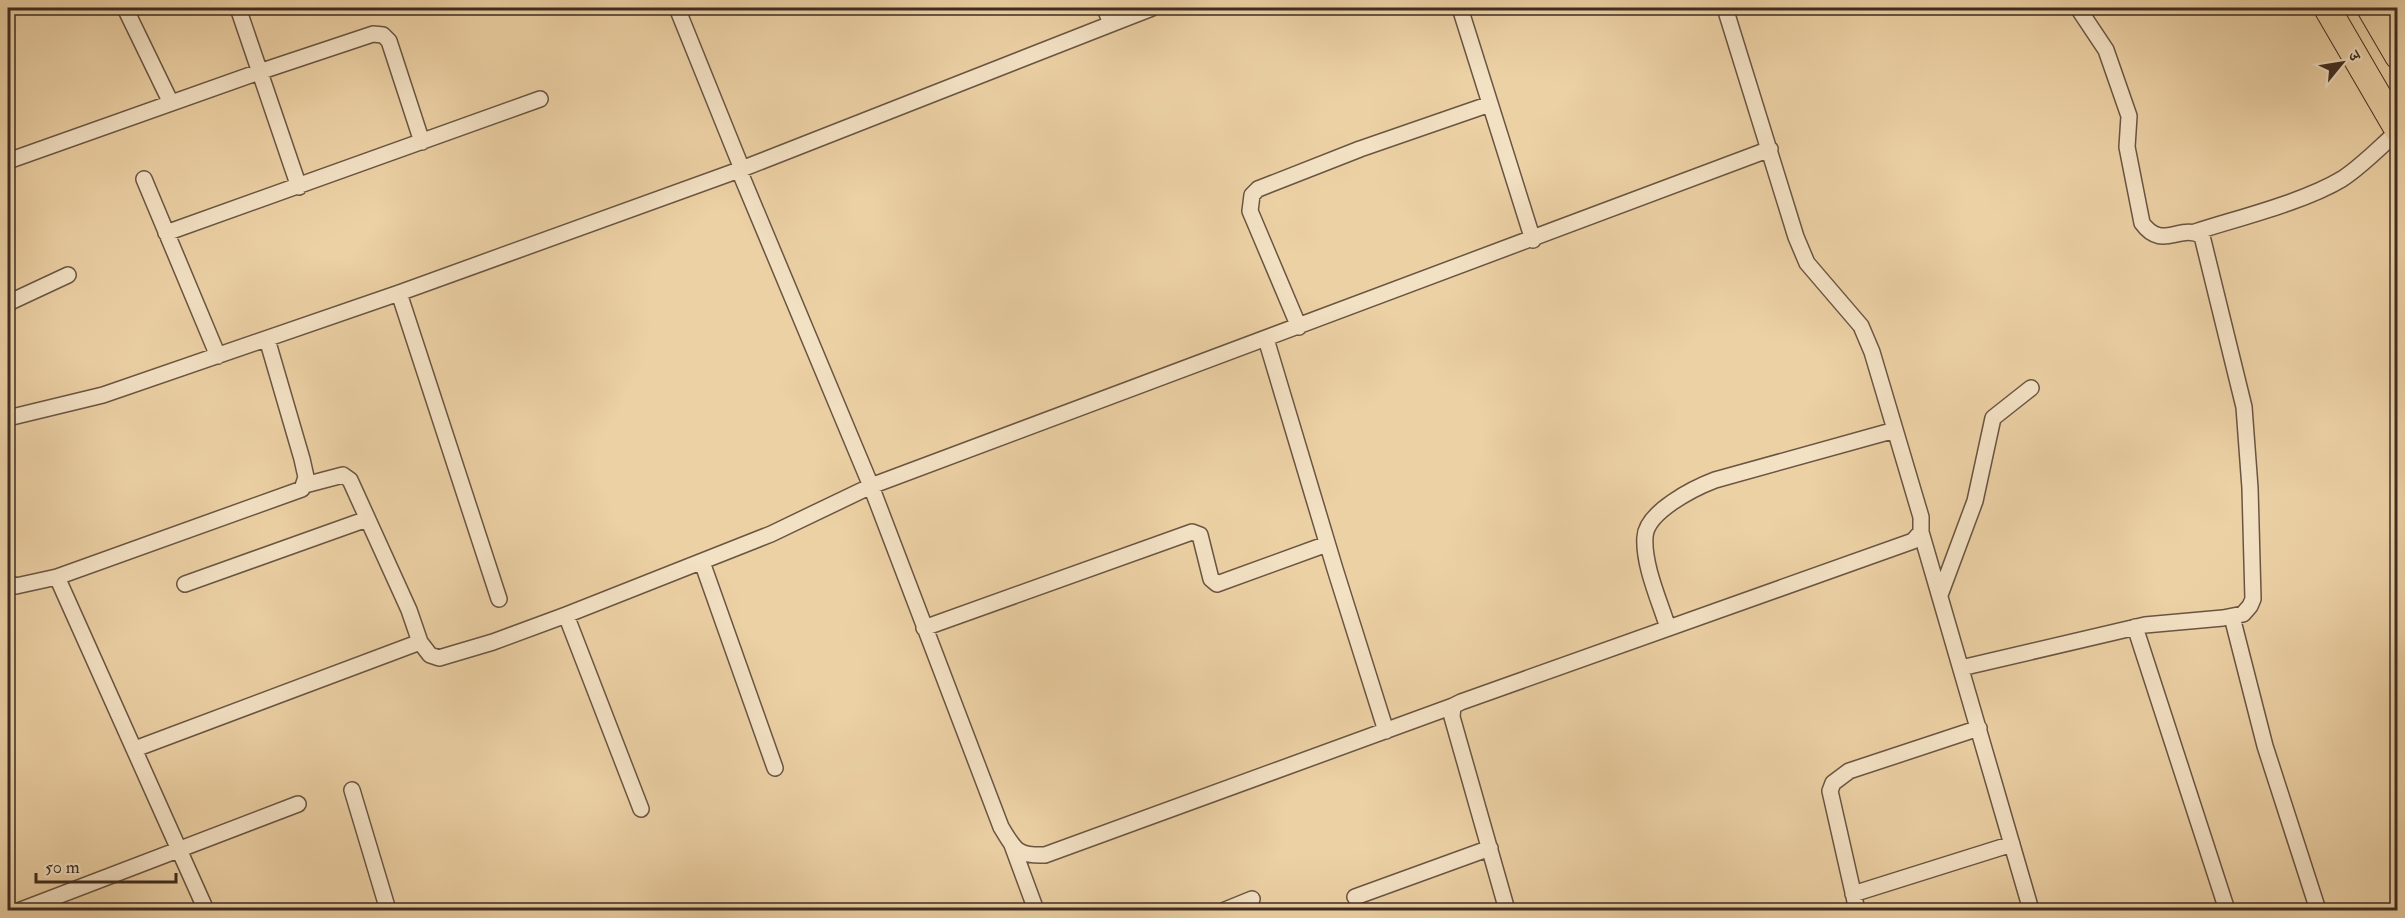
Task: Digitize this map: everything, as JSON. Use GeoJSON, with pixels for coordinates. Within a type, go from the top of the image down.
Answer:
{"type":"FeatureCollection","features":[{"type":"Feature","properties":{"kind":"highway"},"geometry":{"type":"LineString","coordinates":[[2327,8],[2397,130]]}},
{"type":"Feature","properties":{"kind":"highway"},"geometry":{"type":"LineString","coordinates":[[2370,8],[2397,56]]}},
{"type":"Feature","properties":{"kind":"street"},"geometry":{"type":"LineString","coordinates":[[125,8],[171,103]]}},
{"type":"Feature","properties":{"kind":"street"},"geometry":{"type":"LineString","coordinates":[[238,8],[299,187]]}},
{"type":"Feature","properties":{"kind":"street"},"geometry":{"type":"LineString","coordinates":[[677,8],[740,169],[871,486],[1000,827],[1012,845],[1036,910]]}},
{"type":"Feature","properties":{"kind":"street"},"geometry":{"type":"LineString","coordinates":[[1105,8],[1111,24]]}},
{"type":"Feature","properties":{"kind":"street"},"geometry":{"type":"LineString","coordinates":[[8,418],[103,395],[399,293],[740,169],[1152,8]]}},
{"type":"Feature","properties":{"kind":"street"},"geometry":{"type":"LineString","coordinates":[[1461,8],[1533,240]]}},
{"type":"Feature","properties":{"kind":"street"},"geometry":{"type":"LineString","coordinates":[[1725,8],[1796,237],[1807,263],[1861,326],[1872,352],[1921,517],[1921,532],[2031,910]]}},
{"type":"Feature","properties":{"kind":"street"},"geometry":{"type":"LineString","coordinates":[[2078,8],[2106,50],[2129,116],[2127,147],[2142,223],[2148,232],[2157,236],[2195,232],[2335,183],[2368,158],[2397,130]]}},
{"type":"Feature","properties":{"kind":"street"},"geometry":{"type":"LineString","coordinates":[[8,161],[374,34],[382,34],[389,41],[422,142]]}},
{"type":"Feature","properties":{"kind":"street"},"geometry":{"type":"LineString","coordinates":[[166,233],[540,99]]}},
{"type":"Feature","properties":{"kind":"street"},"geometry":{"type":"LineString","coordinates":[[1299,327],[1250,211],[1252,195],[1258,189],[1360,149],[1490,104]]}},
{"type":"Feature","properties":{"kind":"street"},"geometry":{"type":"LineString","coordinates":[[8,584],[16,586],[57,577],[298,492],[305,485],[343,475],[350,480],[409,610],[420,642],[430,655],[439,658],[493,642],[702,562],[771,534],[871,486],[1533,240],[1770,149]]}},
{"type":"Feature","properties":{"kind":"street"},"geometry":{"type":"LineString","coordinates":[[144,179],[219,356]]}},
{"type":"Feature","properties":{"kind":"street"},"geometry":{"type":"LineString","coordinates":[[1961,668],[2135,627],[2232,617],[2243,614],[2250,606],[2253,598],[2247,428],[2244,407],[2205,245],[2202,236],[2195,232]]}},
{"type":"Feature","properties":{"kind":"street"},"geometry":{"type":"LineString","coordinates":[[8,303],[68,275]]}},
{"type":"Feature","properties":{"kind":"street"},"geometry":{"type":"LineString","coordinates":[[399,293],[499,599]]}},
{"type":"Feature","properties":{"kind":"street"},"geometry":{"type":"LineString","coordinates":[[267,339],[302,459],[306,477],[305,485]]}},
{"type":"Feature","properties":{"kind":"street"},"geometry":{"type":"LineString","coordinates":[[1266,339],[1386,731]]}},
{"type":"Feature","properties":{"kind":"street"},"geometry":{"type":"LineString","coordinates":[[1940,595],[1975,501],[1993,418],[2031,387]]}},
{"type":"Feature","properties":{"kind":"street"},"geometry":{"type":"LineString","coordinates":[[1668,628],[1646,557],[1644,536],[1658,515],[1694,488],[1715,480],[1895,430]]}},
{"type":"Feature","properties":{"kind":"street"},"geometry":{"type":"LineString","coordinates":[[185,584],[367,519]]}},
{"type":"Feature","properties":{"kind":"street"},"geometry":{"type":"LineString","coordinates":[[924,628],[1192,532],[1200,535],[1211,579],[1216,584],[1327,544]]}},
{"type":"Feature","properties":{"kind":"street"},"geometry":{"type":"LineString","coordinates":[[1012,845],[1027,856],[1046,855],[1461,702],[1913,541],[1921,532]]}},
{"type":"Feature","properties":{"kind":"street"},"geometry":{"type":"LineString","coordinates":[[702,562],[775,768]]}},
{"type":"Feature","properties":{"kind":"street"},"geometry":{"type":"LineString","coordinates":[[57,577],[206,910]]}},
{"type":"Feature","properties":{"kind":"street"},"geometry":{"type":"LineString","coordinates":[[566,615],[641,809]]}},
{"type":"Feature","properties":{"kind":"street"},"geometry":{"type":"LineString","coordinates":[[2232,617],[2265,746],[2318,910]]}},
{"type":"Feature","properties":{"kind":"street"},"geometry":{"type":"LineString","coordinates":[[2135,627],[2227,910]]}},
{"type":"Feature","properties":{"kind":"street"},"geometry":{"type":"LineString","coordinates":[[135,749],[420,642]]}},
{"type":"Feature","properties":{"kind":"street"},"geometry":{"type":"LineString","coordinates":[[1453,706],[1452,717],[1507,910]]}},
{"type":"Feature","properties":{"kind":"street"},"geometry":{"type":"LineString","coordinates":[[1857,910],[1830,791],[1833,783],[1849,771],[1979,728]]}},
{"type":"Feature","properties":{"kind":"street"},"geometry":{"type":"LineString","coordinates":[[352,790],[388,910]]}},
{"type":"Feature","properties":{"kind":"street"},"geometry":{"type":"LineString","coordinates":[[21,910],[298,804]]}},
{"type":"Feature","properties":{"kind":"street"},"geometry":{"type":"LineString","coordinates":[[1853,894],[2012,844]]}},
{"type":"Feature","properties":{"kind":"street"},"geometry":{"type":"LineString","coordinates":[[1355,897],[1490,848]]}},
{"type":"Feature","properties":{"kind":"street"},"geometry":{"type":"LineString","coordinates":[[1224,910],[1252,899]]}}]}
